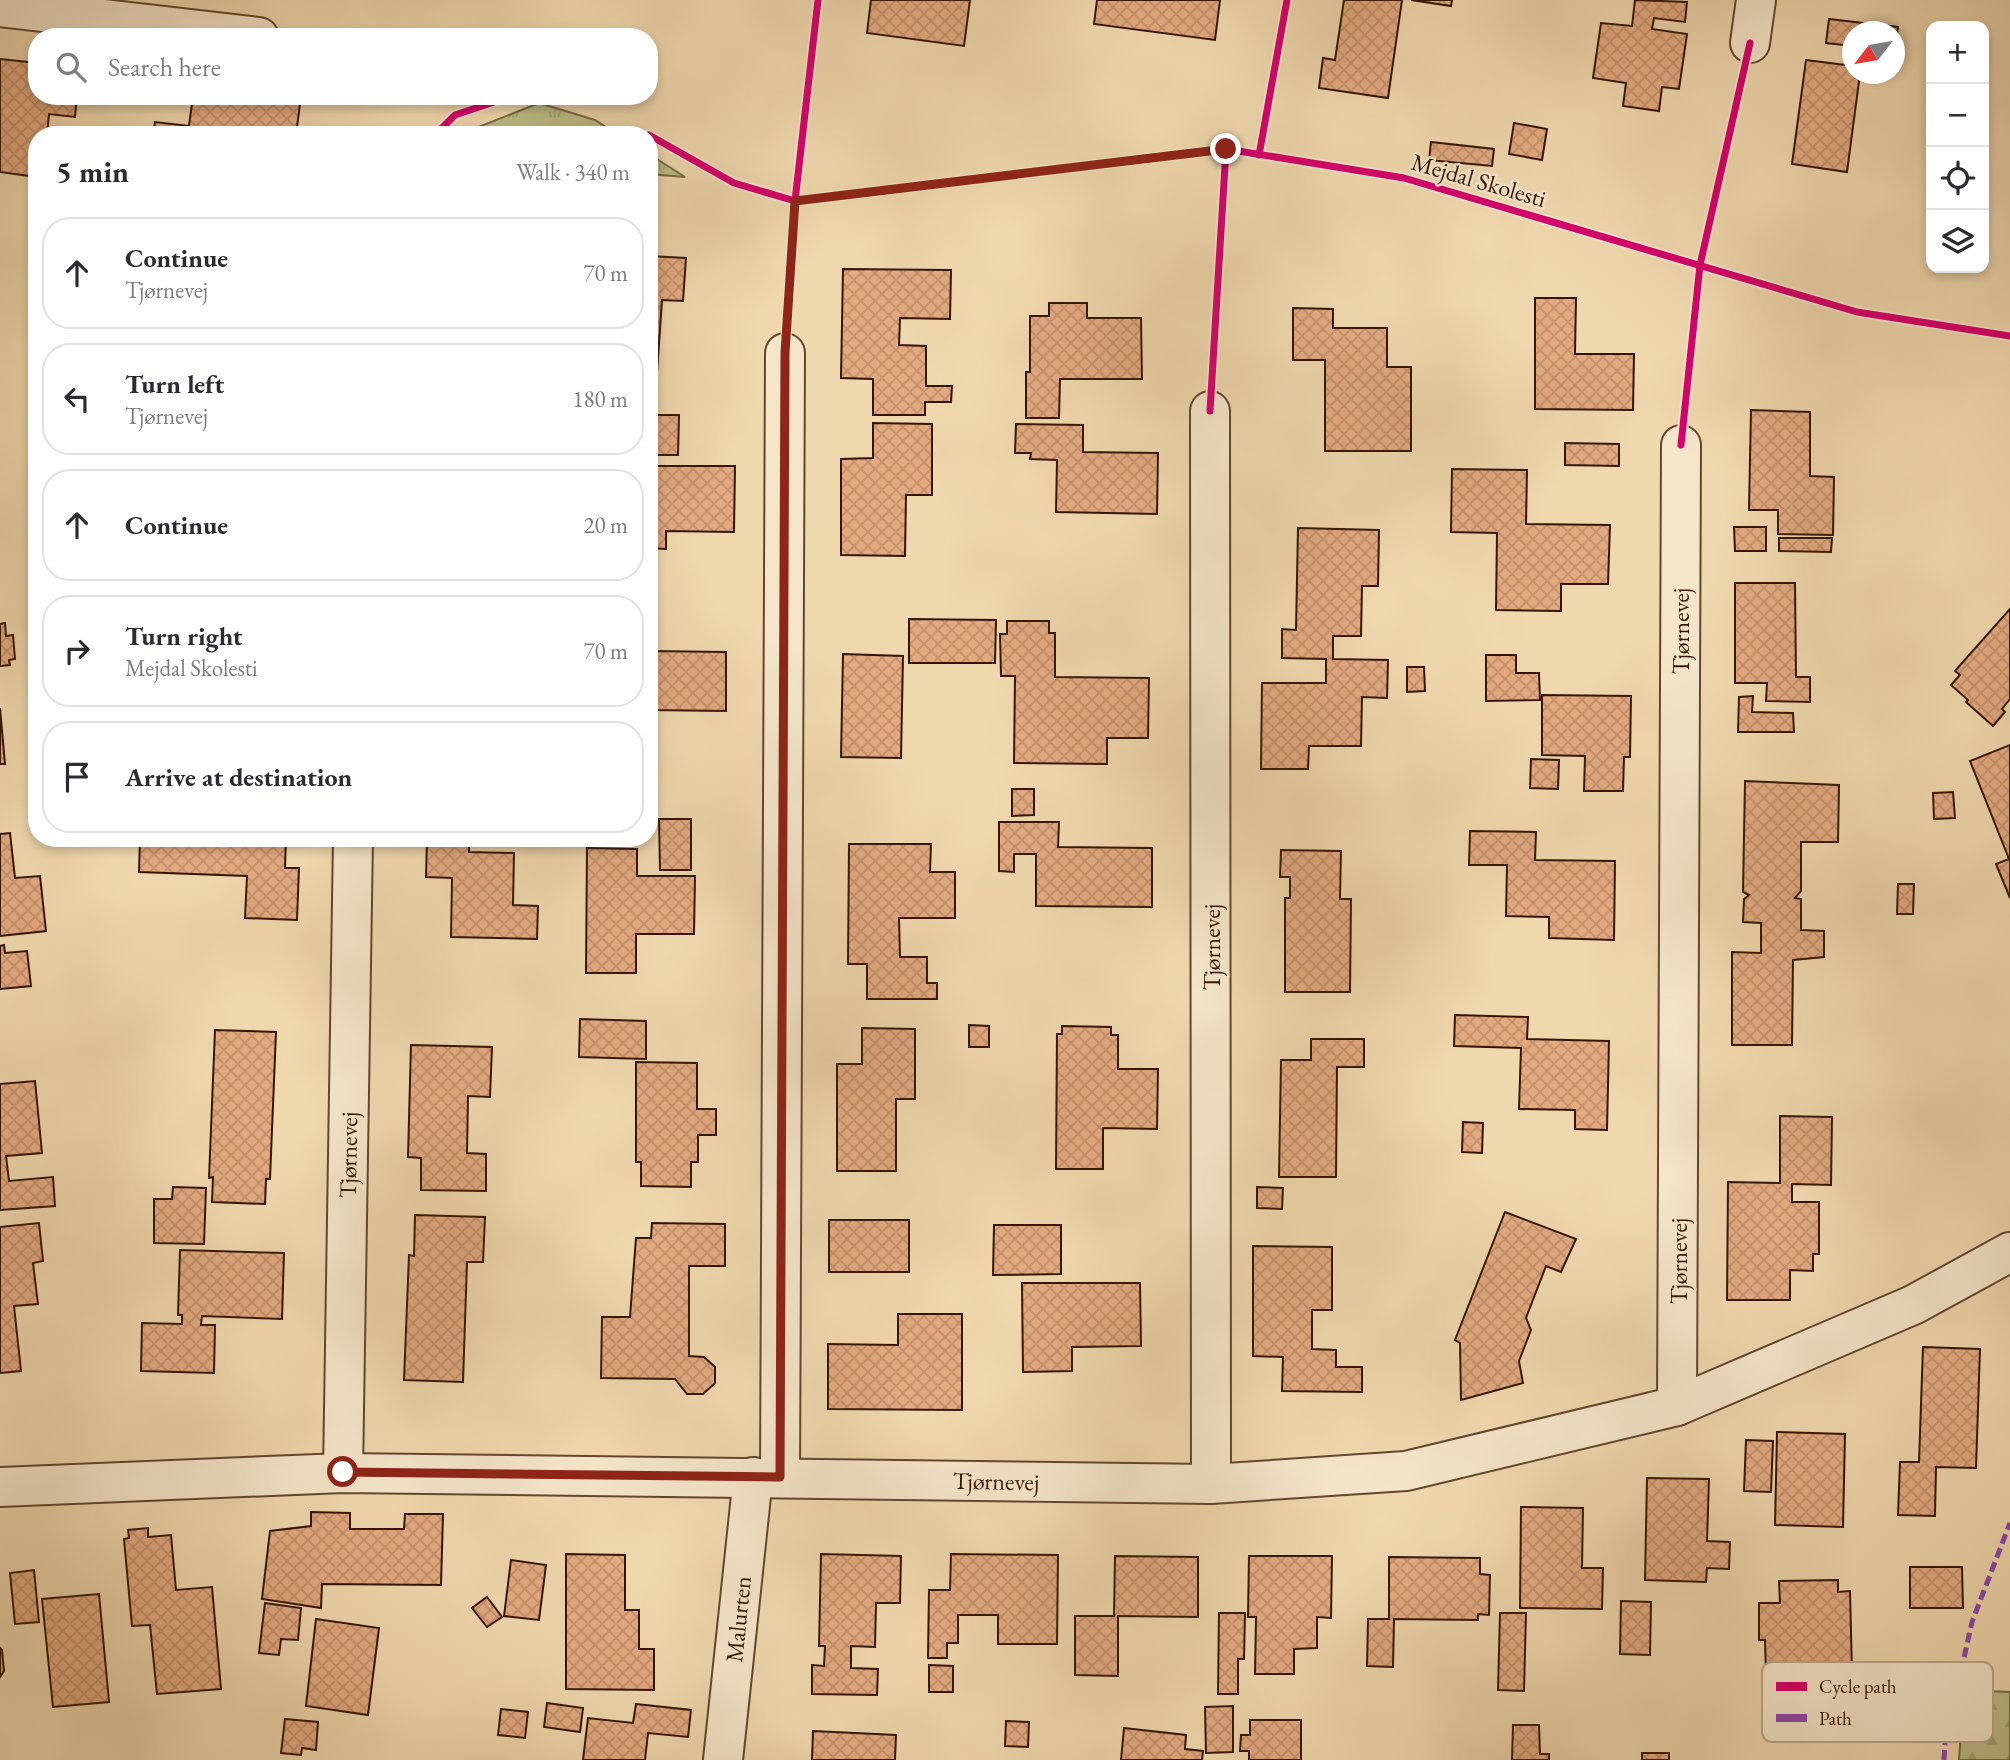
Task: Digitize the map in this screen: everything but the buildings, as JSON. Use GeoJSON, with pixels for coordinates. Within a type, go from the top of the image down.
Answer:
{"type":"FeatureCollection","features":[{"type":"Feature","properties":{"kind":"street"},"geometry":{"type":"LineString","coordinates":[[1750,43],[1756,0]]}},
{"type":"Feature","properties":{"kind":"street"},"geometry":{"type":"LineString","coordinates":[[0,7],[181,28]]}},
{"type":"Feature","properties":{"kind":"street"},"geometry":{"type":"LineString","coordinates":[[767,1477],[785,353]]}},
{"type":"Feature","properties":{"kind":"street","name":"Tjørnevej"},"geometry":{"type":"LineString","coordinates":[[1210,411],[1211,1484]]}},
{"type":"Feature","properties":{"kind":"street","name":"Tjørnevej"},"geometry":{"type":"LineString","coordinates":[[1677,1406],[1681,445]]}},
{"type":"Feature","properties":{"kind":"street","name":"Tjørnevej"},"geometry":{"type":"LineString","coordinates":[[343,1472],[353,847]]}},
{"type":"Feature","properties":{"kind":"street","name":"Tjørnevej"},"geometry":{"type":"LineString","coordinates":[[0,1487],[343,1472],[1211,1484],[1406,1471],[1677,1406],[1913,1305],[2010,1252]]}},
{"type":"Feature","properties":{"kind":"street","name":"Malurten"},"geometry":{"type":"LineString","coordinates":[[723,1760],[767,1477]]}},
{"type":"Feature","properties":{"kind":"green space"},"geometry":{"type":"Polygon","coordinates":[[[534,105],[546,105],[595,120],[604,126],[481,126],[534,105]]]}},
{"type":"Feature","properties":{"kind":"green space"},"geometry":{"type":"Polygon","coordinates":[[[658,160],[685,177],[658,175],[658,160]]]}},
{"type":"Feature","properties":{"kind":"green space"},"geometry":{"type":"Polygon","coordinates":[[[1993,1691],[2010,1692],[2010,1760],[1959,1760],[1960,1742],[1993,1742],[1993,1691]]]}},
{"type":"Feature","properties":{"kind":"marked path"},"geometry":{"type":"LineString","coordinates":[[1963,1662],[1972,1622],[2010,1523]]}},
{"type":"Feature","properties":{"kind":"marked path"},"geometry":{"type":"LineString","coordinates":[[1944,1760],[1945,1742]]}},
{"type":"Feature","properties":{"kind":"cycle path"},"geometry":{"type":"LineString","coordinates":[[785,353],[795,201],[818,0]]}},
{"type":"Feature","properties":{"kind":"cycle path"},"geometry":{"type":"LineString","coordinates":[[1259,155],[1287,0]]}},
{"type":"Feature","properties":{"kind":"cycle path"},"geometry":{"type":"LineString","coordinates":[[1681,445],[1700,265],[1750,43]]}},
{"type":"Feature","properties":{"kind":"cycle path"},"geometry":{"type":"LineString","coordinates":[[444,126],[455,115],[485,105]]}},
{"type":"Feature","properties":{"kind":"cycle path","name":"Mejdal Skolesti"},"geometry":{"type":"LineString","coordinates":[[658,140],[734,183],[795,201],[1226,149],[1404,178],[1857,312],[2010,336]]}},
{"type":"Feature","properties":{"kind":"cycle path"},"geometry":{"type":"LineString","coordinates":[[1210,411],[1226,149]]}},
{"type":"Feature","properties":{"kind":"route"},"geometry":{"type":"LineString","coordinates":[[343,1472],[780,1477],[785,353],[795,201],[1226,149]]}}]}
